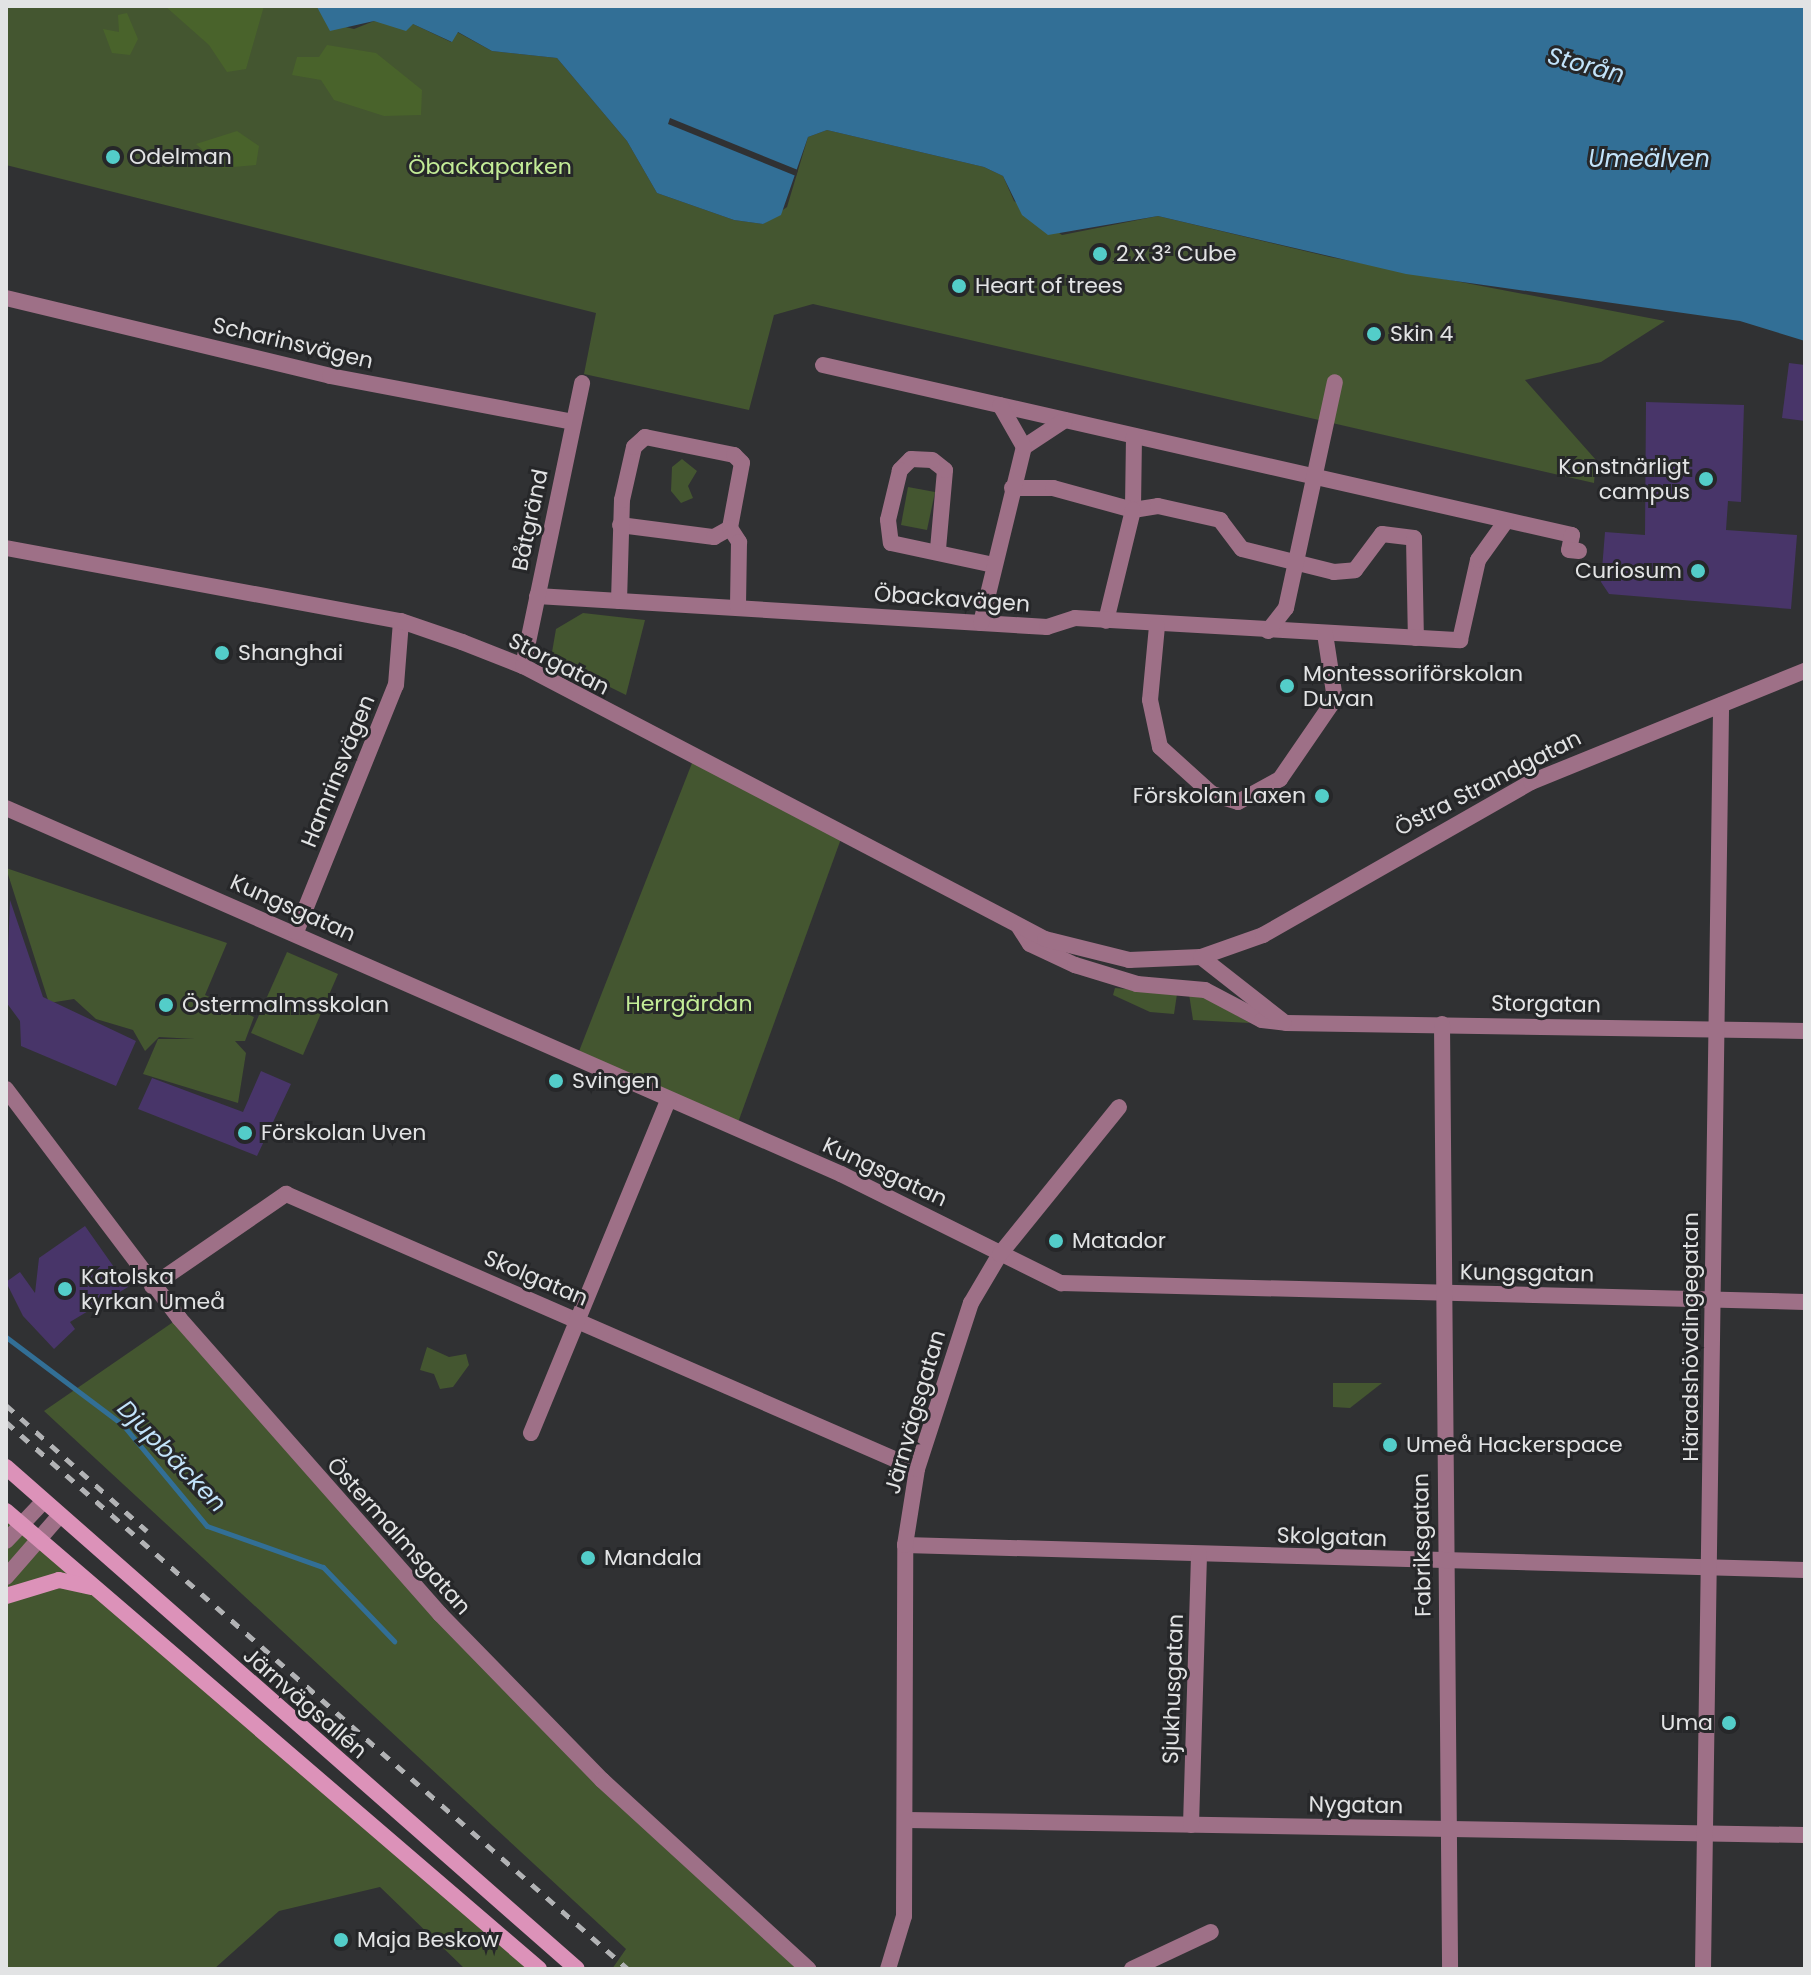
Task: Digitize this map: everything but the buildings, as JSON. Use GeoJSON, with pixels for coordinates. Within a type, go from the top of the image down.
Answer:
{"type":"FeatureCollection","features":[{"type":"Feature","properties":{"kind":"main road","name":"Järnvägsallén"},"geometry":{"type":"LineString","coordinates":[[6,1467],[577,1969]]}},
{"type":"Feature","properties":{"kind":"main road"},"geometry":{"type":"LineString","coordinates":[[6,1511],[539,1969]]}},
{"type":"Feature","properties":{"kind":"main road"},"geometry":{"type":"LineString","coordinates":[[6,1596],[49,1581],[93,1587]]}},
{"type":"Feature","properties":{"kind":"street","name":"Scharinsvägen"},"geometry":{"type":"LineString","coordinates":[[6,298],[330,376],[573,422]]}},
{"type":"Feature","properties":{"kind":"street"},"geometry":{"type":"LineString","coordinates":[[823,365],[1572,535],[1569,550],[1579,551]]}},
{"type":"Feature","properties":{"kind":"street"},"geometry":{"type":"LineString","coordinates":[[1268,631],[1282,620],[1335,382]]}},
{"type":"Feature","properties":{"kind":"street","name":"Båtgränd"},"geometry":{"type":"LineString","coordinates":[[523,666],[582,383]]}},
{"type":"Feature","properties":{"kind":"street"},"geometry":{"type":"LineString","coordinates":[[1000,405],[1024,447]]}},
{"type":"Feature","properties":{"kind":"street"},"geometry":{"type":"LineString","coordinates":[[981,623],[1024,447],[1065,420]]}},
{"type":"Feature","properties":{"kind":"street"},"geometry":{"type":"LineString","coordinates":[[1106,621],[1133,510],[1134,436]]}},
{"type":"Feature","properties":{"kind":"street"},"geometry":{"type":"LineString","coordinates":[[619,601],[620,525],[634,447],[645,437],[739,458],[730,528],[739,542],[738,608]]}},
{"type":"Feature","properties":{"kind":"street"},"geometry":{"type":"LineString","coordinates":[[938,549],[945,470],[932,460],[911,459],[900,470],[887,535],[903,549],[938,549],[994,565]]}},
{"type":"Feature","properties":{"kind":"street"},"geometry":{"type":"LineString","coordinates":[[1012,488],[1053,488],[1133,510],[1158,506],[1220,520],[1242,549],[1294,568],[1355,570],[1382,534],[1414,538],[1416,638]]}},
{"type":"Feature","properties":{"kind":"street","name":"Öbackavägen"},"geometry":{"type":"LineString","coordinates":[[537,596],[981,623],[1106,621],[1460,640],[1473,575],[1506,521]]}},
{"type":"Feature","properties":{"kind":"street"},"geometry":{"type":"LineString","coordinates":[[620,525],[714,537],[730,528]]}},
{"type":"Feature","properties":{"kind":"street","name":"Storgatan"},"geometry":{"type":"LineString","coordinates":[[6,548],[38,557],[401,621],[523,666],[1019,927],[1110,958],[1201,957]]}},
{"type":"Feature","properties":{"kind":"street","name":"Storgatan"},"geometry":{"type":"LineString","coordinates":[[6,559],[38,557]]}},
{"type":"Feature","properties":{"kind":"street","name":"Hamrinsvägen"},"geometry":{"type":"LineString","coordinates":[[296,932],[396,685],[401,621]]}},
{"type":"Feature","properties":{"kind":"street"},"geometry":{"type":"LineString","coordinates":[[1157,626],[1150,700],[1160,747],[1212,794],[1238,802],[1280,779],[1335,699],[1325,634]]}},
{"type":"Feature","properties":{"kind":"street","name":"Östra Strandgatan"},"geometry":{"type":"LineString","coordinates":[[1201,957],[1273,930],[1531,782],[1805,671]]}},
{"type":"Feature","properties":{"kind":"street","name":"Häradshövdingegatan"},"geometry":{"type":"LineString","coordinates":[[1703,1969],[1712,1569],[1712,1299],[1721,705]]}},
{"type":"Feature","properties":{"kind":"street","name":"Kungsgatan"},"geometry":{"type":"LineString","coordinates":[[6,808],[296,932],[669,1099],[1000,1254],[1081,1286],[1805,1302]]}},
{"type":"Feature","properties":{"kind":"street","name":"Storgatan"},"geometry":{"type":"LineString","coordinates":[[1019,927],[1030,944],[1075,965],[1137,984],[1205,990],[1262,1020],[1286,1023],[1805,1031]]}},
{"type":"Feature","properties":{"kind":"street"},"geometry":{"type":"LineString","coordinates":[[1201,957],[1286,1023]]}},
{"type":"Feature","properties":{"kind":"street","name":"Fabriksgatan"},"geometry":{"type":"LineString","coordinates":[[1442,1024],[1446,1828],[1450,1969]]}},
{"type":"Feature","properties":{"kind":"street","name":"Östermalmsgatan"},"geometry":{"type":"LineString","coordinates":[[6,1089],[152,1286],[440,1614],[602,1780],[808,1969]]}},
{"type":"Feature","properties":{"kind":"street"},"geometry":{"type":"LineString","coordinates":[[531,1433],[669,1099]]}},
{"type":"Feature","properties":{"kind":"street","name":"Järnvägsgatan"},"geometry":{"type":"LineString","coordinates":[[888,1969],[902,1930],[907,1820],[905,1545],[917,1469],[971,1303],[1000,1254],[1119,1107]]}},
{"type":"Feature","properties":{"kind":"street","name":"Skolgatan"},"geometry":{"type":"LineString","coordinates":[[152,1286],[286,1194],[917,1469]]}},
{"type":"Feature","properties":{"kind":"street"},"geometry":{"type":"LineString","coordinates":[[6,1541],[44,1501]]}},
{"type":"Feature","properties":{"kind":"street"},"geometry":{"type":"LineString","coordinates":[[6,1577],[36,1536],[60,1515]]}},
{"type":"Feature","properties":{"kind":"street","name":"Skolgatan"},"geometry":{"type":"LineString","coordinates":[[905,1545],[1444,1564],[1805,1570]]}},
{"type":"Feature","properties":{"kind":"street","name":"Sjukhusgatan"},"geometry":{"type":"LineString","coordinates":[[1191,1825],[1199,1554]]}},
{"type":"Feature","properties":{"kind":"street","name":"Nygatan"},"geometry":{"type":"LineString","coordinates":[[907,1820],[1805,1835]]}},
{"type":"Feature","properties":{"kind":"street"},"geometry":{"type":"LineString","coordinates":[[1132,1969],[1211,1932]]}},
{"type":"Feature","properties":{"kind":"green space","name":"Öbackaparken"},"geometry":{"type":"Polygon","coordinates":[[[6,6],[317,7],[329,23],[354,29],[374,21],[413,24],[451,42],[457,32],[492,51],[557,58],[627,141],[657,193],[734,220],[763,224],[787,207],[808,137],[827,130],[984,167],[1003,176],[1014,201],[1062,235],[1158,216],[1330,257],[1665,321],[1601,362],[1525,380],[1596,460],[1594,483],[813,304],[774,315],[749,410],[584,374],[596,313],[6,165],[6,6]]]}},
{"type":"Feature","properties":{"kind":"green space"},"geometry":{"type":"Polygon","coordinates":[[[165,6],[264,6],[246,69],[227,72],[209,45],[165,6]]]}},
{"type":"Feature","properties":{"kind":"green space"},"geometry":{"type":"Polygon","coordinates":[[[127,13],[138,39],[130,55],[112,53],[103,29],[119,32],[118,15],[127,13]]]}},
{"type":"Feature","properties":{"kind":"green space"},"geometry":{"type":"Polygon","coordinates":[[[327,45],[376,53],[422,90],[421,115],[384,116],[334,100],[321,80],[292,75],[297,57],[319,57],[327,45]]]}},
{"type":"Feature","properties":{"kind":"green space"},"geometry":{"type":"Polygon","coordinates":[[[237,131],[259,146],[256,165],[223,168],[196,144],[237,131]]]}},
{"type":"Feature","properties":{"kind":"green space"},"geometry":{"type":"Polygon","coordinates":[[[682,459],[697,471],[688,486],[693,498],[681,503],[671,491],[672,467],[682,459]]]}},
{"type":"Feature","properties":{"kind":"green space"},"geometry":{"type":"Polygon","coordinates":[[[908,487],[935,492],[927,530],[901,525],[908,487]]]}},
{"type":"Feature","properties":{"kind":"green space"},"geometry":{"type":"Polygon","coordinates":[[[583,613],[645,620],[626,695],[551,658],[556,629],[583,613]]]}},
{"type":"Feature","properties":{"kind":"green space","name":"Herrgärdan"},"geometry":{"type":"Polygon","coordinates":[[[694,758],[842,836],[736,1128],[576,1059],[694,758]]]}},
{"type":"Feature","properties":{"kind":"green space"},"geometry":{"type":"Polygon","coordinates":[[[6,868],[227,943],[205,995],[254,1017],[245,1041],[235,1041],[246,1053],[238,1103],[143,1074],[158,1039],[195,1039],[159,1037],[145,1051],[133,1030],[96,1019],[74,999],[49,1003],[6,868]]]}},
{"type":"Feature","properties":{"kind":"green space"},"geometry":{"type":"Polygon","coordinates":[[[287,952],[338,974],[303,1055],[251,1033],[287,952]]]}},
{"type":"Feature","properties":{"kind":"green space"},"geometry":{"type":"Polygon","coordinates":[[[1115,988],[1177,994],[1174,1014],[1150,1012],[1113,995],[1115,988]]]}},
{"type":"Feature","properties":{"kind":"green space"},"geometry":{"type":"Polygon","coordinates":[[[1189,994],[1206,998],[1250,1023],[1193,1020],[1189,994]]]}},
{"type":"Feature","properties":{"kind":"green space"},"geometry":{"type":"Polygon","coordinates":[[[179,1318],[440,1614],[808,1969],[612,1969],[626,1949],[44,1411],[179,1318]]]}},
{"type":"Feature","properties":{"kind":"green space"},"geometry":{"type":"Polygon","coordinates":[[[427,1347],[449,1357],[466,1354],[469,1365],[453,1387],[440,1389],[434,1374],[420,1370],[427,1347]]]}},
{"type":"Feature","properties":{"kind":"green space"},"geometry":{"type":"Polygon","coordinates":[[[1333,1383],[1382,1383],[1350,1408],[1333,1407],[1333,1383]]]}},
{"type":"Feature","properties":{"kind":"green space"},"geometry":{"type":"Polygon","coordinates":[[[6,1511],[539,1969],[465,1969],[380,1887],[279,1911],[214,1969],[6,1969],[6,1511]]]}},
{"type":"Feature","properties":{"kind":"water","name":"Umeälven"},"geometry":{"type":"Polygon","coordinates":[[[293,6],[1805,6],[1805,341],[1740,321],[1406,274],[1158,216],[1048,235],[1022,215],[1003,176],[984,167],[827,130],[808,137],[781,215],[763,224],[734,220],[657,193],[627,141],[557,58],[492,51],[458,32],[452,42],[413,24],[406,31],[374,21],[330,31],[317,7],[293,6]]]}},
{"type":"Feature","properties":{"kind":"pier"},"geometry":{"type":"Polygon","coordinates":[[[670,118],[798,170],[796,176],[668,124],[670,118]]]}},
{"type":"Feature","properties":{"kind":"waterway","name":"Djupbäcken"},"geometry":{"type":"LineString","coordinates":[[6,1337],[123,1425],[207,1526],[323,1567],[394,1641]]}},
{"type":"Feature","properties":{"kind":"railway"},"geometry":{"type":"LineString","coordinates":[[6,1405],[147,1531]]}},
{"type":"Feature","properties":{"kind":"railway"},"geometry":{"type":"LineString","coordinates":[[6,1422],[628,1969]]}},
{"type":"Feature","properties":{"kind":"place","name":"Odelman"},"geometry":{"type":"Point","coordinates":[113,157]}},
{"type":"Feature","properties":{"kind":"place","name":"2 x 3² Cube"},"geometry":{"type":"Point","coordinates":[1100,254]}},
{"type":"Feature","properties":{"kind":"place","name":"Heart of trees"},"geometry":{"type":"Point","coordinates":[959,286]}},
{"type":"Feature","properties":{"kind":"place","name":"Skin 4"},"geometry":{"type":"Point","coordinates":[1374,334]}},
{"type":"Feature","properties":{"kind":"place","name":"Konstnärligt campus"},"geometry":{"type":"Point","coordinates":[1706,479]}},
{"type":"Feature","properties":{"kind":"place","name":"Curiosum"},"geometry":{"type":"Point","coordinates":[1698,571]}},
{"type":"Feature","properties":{"kind":"place","name":"Shanghai"},"geometry":{"type":"Point","coordinates":[222,653]}},
{"type":"Feature","properties":{"kind":"place","name":"Montessoriförskolan Duvan"},"geometry":{"type":"Point","coordinates":[1287,686]}},
{"type":"Feature","properties":{"kind":"place","name":"Förskolan Laxen"},"geometry":{"type":"Point","coordinates":[1322,796]}},
{"type":"Feature","properties":{"kind":"place","name":"Östermalmsskolan"},"geometry":{"type":"Point","coordinates":[166,1005]}},
{"type":"Feature","properties":{"kind":"place","name":"Svingen"},"geometry":{"type":"Point","coordinates":[556,1081]}},
{"type":"Feature","properties":{"kind":"place","name":"Förskolan Uven"},"geometry":{"type":"Point","coordinates":[245,1133]}},
{"type":"Feature","properties":{"kind":"place","name":"Matador"},"geometry":{"type":"Point","coordinates":[1056,1241]}},
{"type":"Feature","properties":{"kind":"place","name":"Katolska kyrkan Umeå"},"geometry":{"type":"Point","coordinates":[65,1289]}},
{"type":"Feature","properties":{"kind":"place","name":"Umeå Hackerspace"},"geometry":{"type":"Point","coordinates":[1390,1445]}},
{"type":"Feature","properties":{"kind":"place","name":"Mandala"},"geometry":{"type":"Point","coordinates":[588,1558]}},
{"type":"Feature","properties":{"kind":"place","name":"Uma"},"geometry":{"type":"Point","coordinates":[1729,1723]}},
{"type":"Feature","properties":{"kind":"place","name":"Maja Beskow"},"geometry":{"type":"Point","coordinates":[341,1940]}},
{"type":"Feature","properties":{"kind":"water label","name":"Storån"},"geometry":{"type":"Point","coordinates":[1586,65]}}]}
